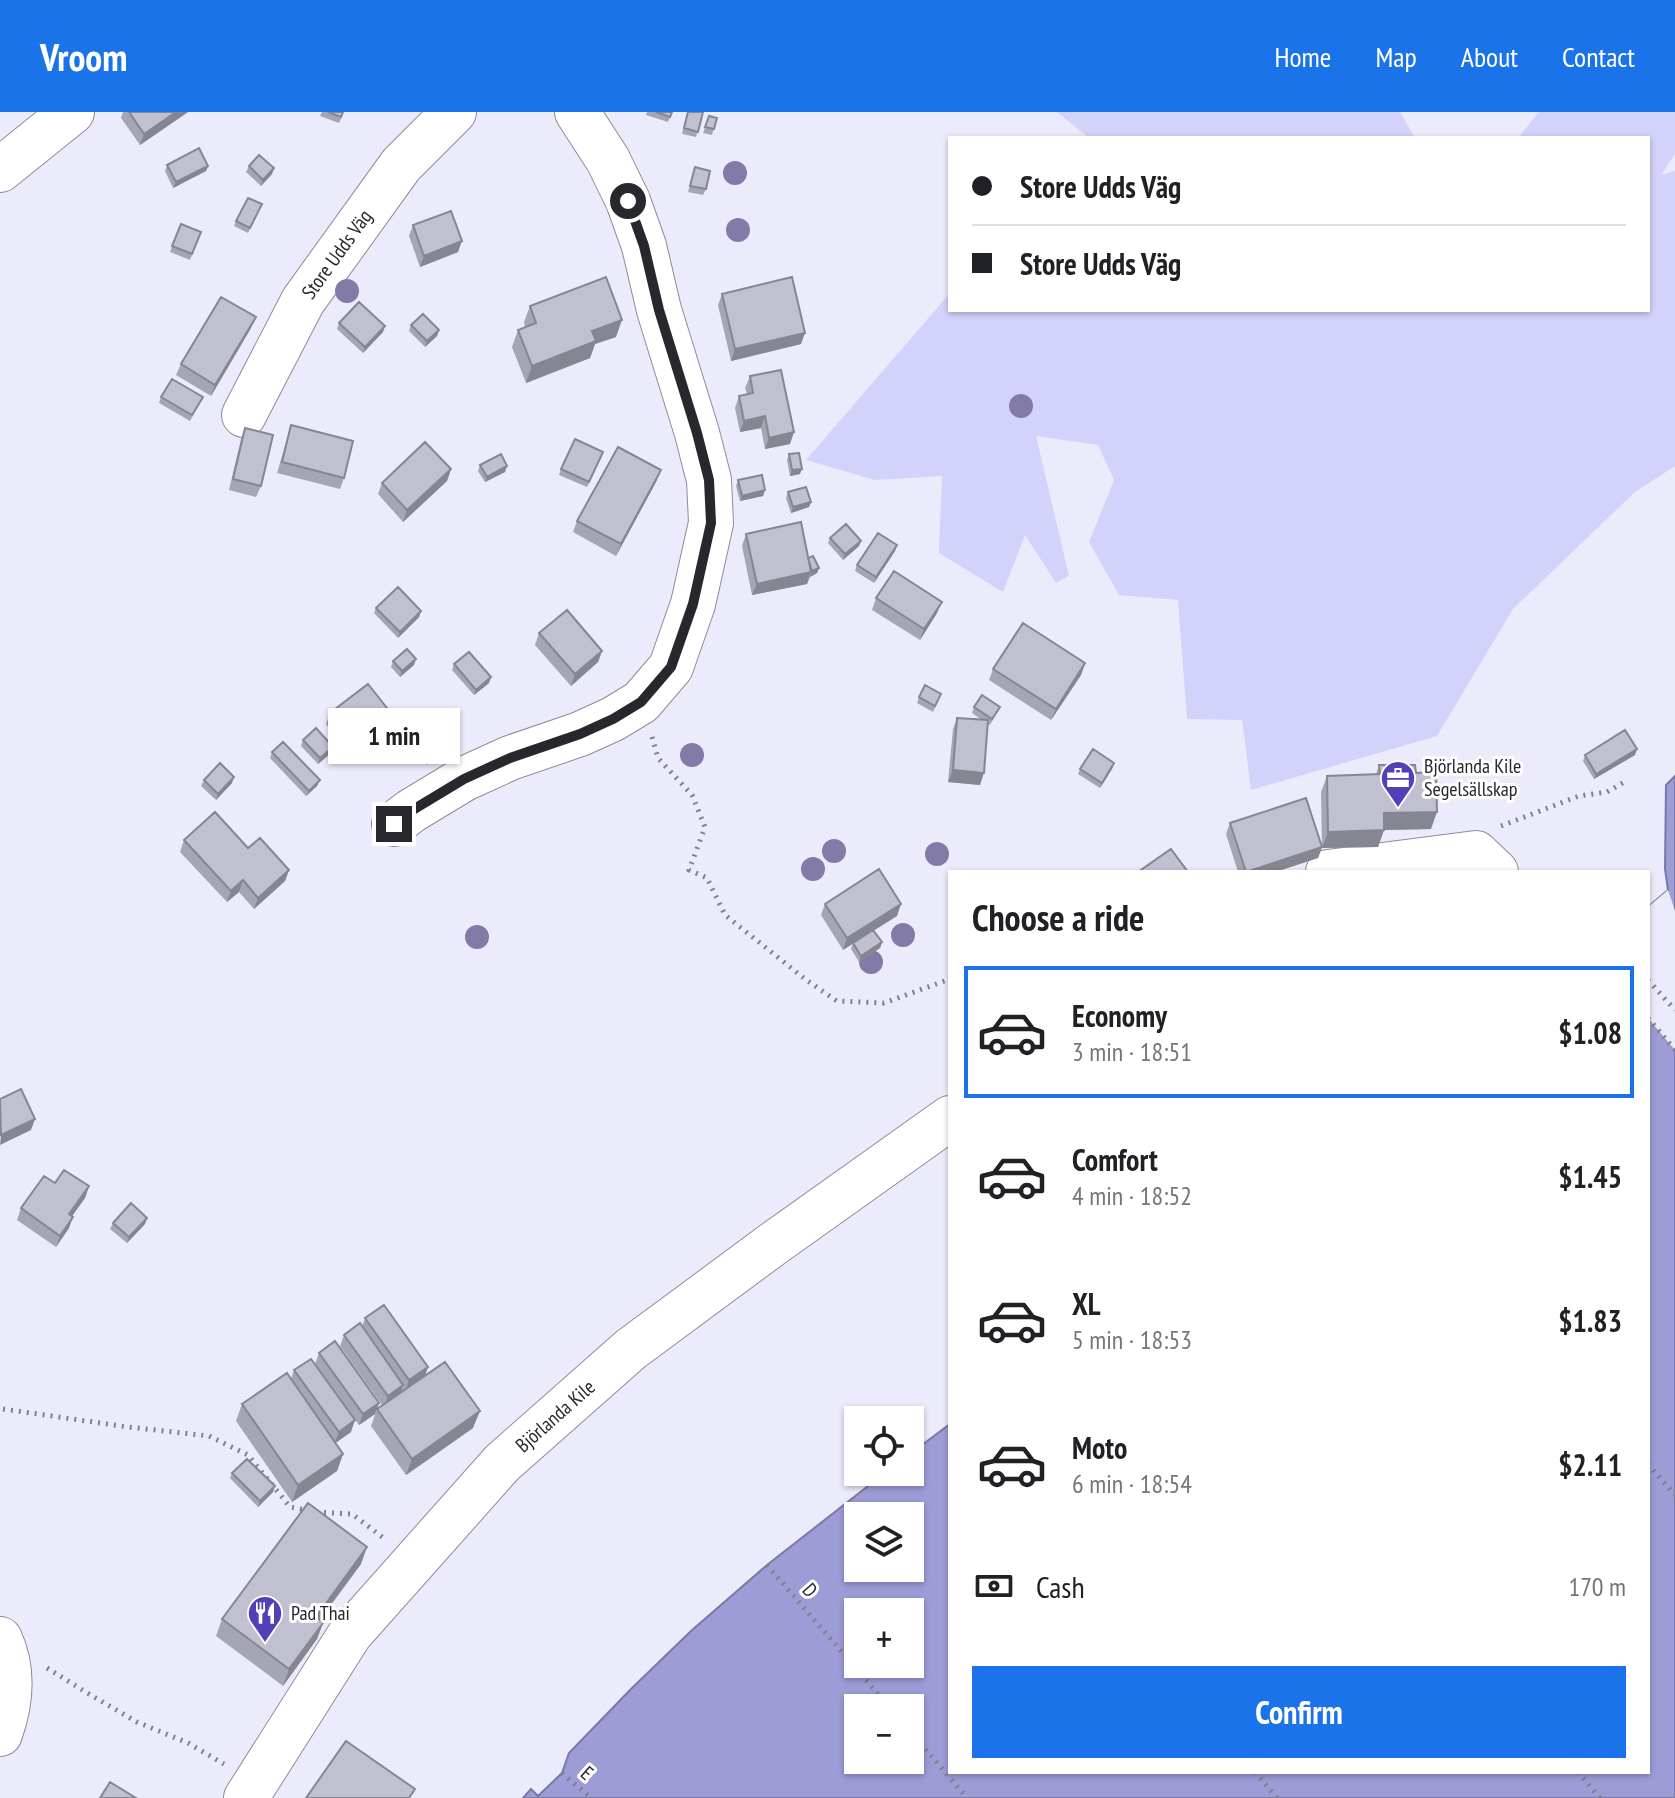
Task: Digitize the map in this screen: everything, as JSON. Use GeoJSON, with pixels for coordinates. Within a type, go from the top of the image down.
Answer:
{"type":"FeatureCollection","features":[{"type":"Feature","properties":{"kind":"street"},"geometry":{"type":"LineString","coordinates":[[0,170],[72,112]]}},
{"type":"Feature","properties":{"kind":"street","name":"Store Udds Väg"},"geometry":{"type":"LineString","coordinates":[[244,415],[303,301],[401,165],[454,112]]}},
{"type":"Feature","properties":{"kind":"street"},"geometry":{"type":"LineString","coordinates":[[394,824],[464,779],[510,758],[580,734],[641,702],[671,667],[693,604],[711,523],[709,480],[659,310],[644,246],[628,201],[608,160],[577,112]]}},
{"type":"Feature","properties":{"kind":"street"},"geometry":{"type":"LineString","coordinates":[[1344,870],[1476,853],[1494,870]]}},
{"type":"Feature","properties":{"kind":"street","name":"Björlanda Kile"},"geometry":{"type":"LineString","coordinates":[[251,1790],[350,1634],[502,1463],[631,1349],[948,1119]]}},
{"type":"Feature","properties":{"kind":"street"},"geometry":{"type":"LineString","coordinates":[[0,1639],[6,1653],[10,1692],[0,1734]]}},
{"type":"Feature","properties":{"kind":"path"},"geometry":{"type":"LineString","coordinates":[[641,702],[658,758],[692,795],[705,827],[689,870],[707,878],[725,915],[837,1001],[884,1003],[948,980]]}},
{"type":"Feature","properties":{"kind":"path"},"geometry":{"type":"LineString","coordinates":[[1494,828],[1579,796],[1607,792],[1626,781]]}},
{"type":"Feature","properties":{"kind":"path"},"geometry":{"type":"LineString","coordinates":[[1650,982],[1675,1010]]}},
{"type":"Feature","properties":{"kind":"path"},"geometry":{"type":"LineString","coordinates":[[1650,1020],[1675,1050]]}},
{"type":"Feature","properties":{"kind":"path"},"geometry":{"type":"LineString","coordinates":[[3,1409],[209,1436],[248,1455],[290,1507],[352,1514],[414,1562]]}},
{"type":"Feature","properties":{"kind":"path"},"geometry":{"type":"LineString","coordinates":[[1650,1466],[1675,1495]]}},
{"type":"Feature","properties":{"kind":"path","name":"D"},"geometry":{"type":"LineString","coordinates":[[767,1565],[878,1694]]}},
{"type":"Feature","properties":{"kind":"path"},"geometry":{"type":"LineString","coordinates":[[48,1668],[137,1722],[188,1743],[251,1790]]}},
{"type":"Feature","properties":{"kind":"path"},"geometry":{"type":"LineString","coordinates":[[924,1747],[967,1798]]}},
{"type":"Feature","properties":{"kind":"path","name":"E"},"geometry":{"type":"LineString","coordinates":[[562,1773],[591,1798]]}},
{"type":"Feature","properties":{"kind":"path"},"geometry":{"type":"LineString","coordinates":[[1257,1774],[1277,1798]]}},
{"type":"Feature","properties":{"kind":"path"},"geometry":{"type":"LineString","coordinates":[[1580,1774],[1600,1798]]}},
{"type":"Feature","properties":{"kind":"shaded area"},"geometry":{"type":"Polygon","coordinates":[[[1057,112],[1400,112],[1414,136],[1087,136],[1057,112]]]}},
{"type":"Feature","properties":{"kind":"shaded area"},"geometry":{"type":"Polygon","coordinates":[[[1539,112],[1675,112],[1675,154],[1661,175],[1675,171],[1675,466],[1635,492],[1513,609],[1437,736],[1251,790],[1242,720],[1187,719],[1178,600],[1119,595],[1089,542],[1114,480],[1098,445],[1036,436],[1069,576],[1056,583],[1025,535],[1003,592],[939,553],[942,476],[875,480],[806,460],[948,295],[948,312],[1650,312],[1650,136],[1520,136],[1539,112]]]}},
{"type":"Feature","properties":{"kind":"shaded area"},"geometry":{"type":"Polygon","coordinates":[[[1675,776],[1675,1798],[523,1798],[531,1789],[538,1796],[562,1773],[569,1753],[691,1631],[767,1565],[844,1505],[844,1582],[924,1582],[924,1502],[848,1502],[868,1486],[924,1486],[924,1444],[948,1426],[948,1774],[1650,1774],[1650,905],[1668,890],[1665,869],[1666,785],[1675,776]]]}},
{"type":"Feature","properties":{"kind":"pier"},"geometry":{"type":"Polygon","coordinates":[[[1668,890],[1675,911],[1675,1050],[1650,1020],[1650,905],[1668,890]]]}},
{"type":"Feature","properties":{"kind":"building"},"geometry":{"type":"Polygon","coordinates":[[[129,112],[176,112],[144,134],[129,112]]]}},
{"type":"Feature","properties":{"kind":"building"},"geometry":{"type":"Polygon","coordinates":[[[688,112],[703,112],[698,132],[684,128],[688,112]]]}},
{"type":"Feature","properties":{"kind":"building"},"geometry":{"type":"Polygon","coordinates":[[[709,116],[717,118],[714,129],[705,127],[709,116]]]}},
{"type":"Feature","properties":{"kind":"building"},"geometry":{"type":"Polygon","coordinates":[[[199,148],[208,166],[176,182],[167,165],[199,148]]]}},
{"type":"Feature","properties":{"kind":"building"},"geometry":{"type":"Polygon","coordinates":[[[259,155],[274,168],[263,180],[249,166],[259,155]]]}},
{"type":"Feature","properties":{"kind":"building"},"geometry":{"type":"Polygon","coordinates":[[[695,167],[710,171],[706,189],[690,186],[695,167]]]}},
{"type":"Feature","properties":{"kind":"building"},"geometry":{"type":"Polygon","coordinates":[[[248,198],[262,204],[250,228],[236,221],[248,198]]]}},
{"type":"Feature","properties":{"kind":"building"},"geometry":{"type":"Polygon","coordinates":[[[451,211],[462,241],[424,256],[413,225],[451,211]]]}},
{"type":"Feature","properties":{"kind":"building"},"geometry":{"type":"Polygon","coordinates":[[[181,224],[201,232],[192,254],[172,246],[181,224]]]}},
{"type":"Feature","properties":{"kind":"building"},"geometry":{"type":"Polygon","coordinates":[[[606,277],[622,320],[592,331],[596,341],[532,366],[518,330],[536,323],[530,306],[606,277]]]}},
{"type":"Feature","properties":{"kind":"building"},"geometry":{"type":"Polygon","coordinates":[[[792,277],[805,333],[735,349],[722,294],[792,277]]]}},
{"type":"Feature","properties":{"kind":"building"},"geometry":{"type":"Polygon","coordinates":[[[221,297],[256,317],[215,385],[181,364],[221,297]]]}},
{"type":"Feature","properties":{"kind":"building"},"geometry":{"type":"Polygon","coordinates":[[[359,302],[385,326],[365,347],[339,323],[359,302]]]}},
{"type":"Feature","properties":{"kind":"building"},"geometry":{"type":"Polygon","coordinates":[[[423,314],[439,330],[427,341],[411,325],[423,314]]]}},
{"type":"Feature","properties":{"kind":"building"},"geometry":{"type":"Polygon","coordinates":[[[781,370],[794,432],[769,438],[765,416],[744,421],[739,396],[753,393],[750,376],[781,370]]]}},
{"type":"Feature","properties":{"kind":"building"},"geometry":{"type":"Polygon","coordinates":[[[172,379],[203,397],[192,415],[161,397],[172,379]]]}},
{"type":"Feature","properties":{"kind":"building"},"geometry":{"type":"Polygon","coordinates":[[[291,425],[353,441],[344,478],[282,462],[291,425]]]}},
{"type":"Feature","properties":{"kind":"building"},"geometry":{"type":"Polygon","coordinates":[[[245,428],[273,435],[261,486],[233,479],[245,428]]]}},
{"type":"Feature","properties":{"kind":"building"},"geometry":{"type":"Polygon","coordinates":[[[575,439],[603,452],[589,482],[561,469],[575,439]]]}},
{"type":"Feature","properties":{"kind":"building"},"geometry":{"type":"Polygon","coordinates":[[[425,442],[451,469],[407,510],[382,483],[425,442]]]}},
{"type":"Feature","properties":{"kind":"building"},"geometry":{"type":"Polygon","coordinates":[[[618,447],[661,470],[621,544],[577,521],[618,447]]]}},
{"type":"Feature","properties":{"kind":"building"},"geometry":{"type":"Polygon","coordinates":[[[799,453],[802,469],[792,470],[789,454],[799,453]]]}},
{"type":"Feature","properties":{"kind":"building"},"geometry":{"type":"Polygon","coordinates":[[[501,454],[507,466],[487,477],[480,465],[501,454]]]}},
{"type":"Feature","properties":{"kind":"building"},"geometry":{"type":"Polygon","coordinates":[[[762,475],[765,490],[742,496],[738,480],[762,475]]]}},
{"type":"Feature","properties":{"kind":"building"},"geometry":{"type":"Polygon","coordinates":[[[806,487],[811,502],[793,507],[788,492],[806,487]]]}},
{"type":"Feature","properties":{"kind":"building"},"geometry":{"type":"Polygon","coordinates":[[[801,522],[811,572],[757,584],[746,534],[801,522]]]}},
{"type":"Feature","properties":{"kind":"building"},"geometry":{"type":"Polygon","coordinates":[[[846,524],[861,541],[845,554],[830,538],[846,524]]]}},
{"type":"Feature","properties":{"kind":"building"},"geometry":{"type":"Polygon","coordinates":[[[878,533],[897,545],[876,577],[857,565],[878,533]]]}},
{"type":"Feature","properties":{"kind":"building"},"geometry":{"type":"Polygon","coordinates":[[[813,556],[819,568],[812,571],[808,558],[813,556]]]}},
{"type":"Feature","properties":{"kind":"building"},"geometry":{"type":"Polygon","coordinates":[[[894,571],[942,602],[924,629],[876,598],[894,571]]]}},
{"type":"Feature","properties":{"kind":"building"},"geometry":{"type":"Polygon","coordinates":[[[398,587],[421,611],[400,632],[376,608],[398,587]]]}},
{"type":"Feature","properties":{"kind":"building"},"geometry":{"type":"Polygon","coordinates":[[[567,610],[602,651],[575,674],[539,633],[567,610]]]}},
{"type":"Feature","properties":{"kind":"building"},"geometry":{"type":"Polygon","coordinates":[[[1023,623],[1085,663],[1056,709],[993,669],[1023,623]]]}},
{"type":"Feature","properties":{"kind":"building"},"geometry":{"type":"Polygon","coordinates":[[[407,649],[416,659],[402,671],[393,661],[407,649]]]}},
{"type":"Feature","properties":{"kind":"building"},"geometry":{"type":"Polygon","coordinates":[[[469,652],[491,677],[476,690],[454,664],[469,652]]]}},
{"type":"Feature","properties":{"kind":"building"},"geometry":{"type":"Polygon","coordinates":[[[368,684],[387,708],[349,737],[330,713],[368,684]]]}},
{"type":"Feature","properties":{"kind":"building"},"geometry":{"type":"Polygon","coordinates":[[[925,685],[941,694],[935,706],[919,697],[925,685]]]}},
{"type":"Feature","properties":{"kind":"building"},"geometry":{"type":"Polygon","coordinates":[[[982,695],[1000,707],[992,719],[974,707],[982,695]]]}},
{"type":"Feature","properties":{"kind":"building"},"geometry":{"type":"Polygon","coordinates":[[[424,718],[446,742],[429,759],[406,734],[424,718]]]}},
{"type":"Feature","properties":{"kind":"building"},"geometry":{"type":"Polygon","coordinates":[[[957,718],[988,720],[984,773],[953,770],[957,718]]]}},
{"type":"Feature","properties":{"kind":"building"},"geometry":{"type":"Polygon","coordinates":[[[316,728],[333,747],[320,758],[303,740],[316,728]]]}},
{"type":"Feature","properties":{"kind":"building"},"geometry":{"type":"Polygon","coordinates":[[[1625,730],[1637,749],[1596,774],[1585,755],[1625,730]]]}},
{"type":"Feature","properties":{"kind":"building"},"geometry":{"type":"Polygon","coordinates":[[[283,742],[320,780],[309,791],[272,752],[283,742]]]}},
{"type":"Feature","properties":{"kind":"building"},"geometry":{"type":"Polygon","coordinates":[[[1093,749],[1114,763],[1102,783],[1080,769],[1093,749]]]}},
{"type":"Feature","properties":{"kind":"building"},"geometry":{"type":"Polygon","coordinates":[[[220,763],[234,777],[218,794],[204,780],[220,763]]]}},
{"type":"Feature","properties":{"kind":"building"},"geometry":{"type":"Polygon","coordinates":[[[1379,765],[1415,765],[1416,773],[1436,772],[1437,812],[1384,813],[1384,830],[1328,832],[1327,776],[1380,774],[1379,765]]]}},
{"type":"Feature","properties":{"kind":"building"},"geometry":{"type":"Polygon","coordinates":[[[1306,798],[1322,847],[1245,870],[1230,823],[1306,798]]]}},
{"type":"Feature","properties":{"kind":"building"},"geometry":{"type":"Polygon","coordinates":[[[215,812],[248,848],[260,838],[289,870],[258,898],[243,880],[231,891],[184,840],[215,812]]]}},
{"type":"Feature","properties":{"kind":"building"},"geometry":{"type":"Polygon","coordinates":[[[1171,849],[1187,870],[1141,870],[1171,849]]]}},
{"type":"Feature","properties":{"kind":"building"},"geometry":{"type":"Polygon","coordinates":[[[879,869],[901,904],[847,938],[825,904],[879,869]]]}},
{"type":"Feature","properties":{"kind":"building"},"geometry":{"type":"Polygon","coordinates":[[[873,930],[882,942],[861,956],[853,943],[873,930]]]}},
{"type":"Feature","properties":{"kind":"building"},"geometry":{"type":"Polygon","coordinates":[[[21,1089],[35,1119],[1,1135],[0,1099],[21,1089]]]}},
{"type":"Feature","properties":{"kind":"building"},"geometry":{"type":"Polygon","coordinates":[[[64,1170],[89,1186],[69,1214],[73,1217],[60,1236],[21,1208],[44,1176],[55,1183],[64,1170]]]}},
{"type":"Feature","properties":{"kind":"building"},"geometry":{"type":"Polygon","coordinates":[[[131,1203],[147,1218],[129,1237],[113,1223],[131,1203]]]}},
{"type":"Feature","properties":{"kind":"building"},"geometry":{"type":"Polygon","coordinates":[[[384,1305],[428,1367],[409,1380],[365,1318],[384,1305]]]}},
{"type":"Feature","properties":{"kind":"building"},"geometry":{"type":"Polygon","coordinates":[[[360,1323],[403,1385],[388,1396],[344,1335],[360,1323]]]}},
{"type":"Feature","properties":{"kind":"building"},"geometry":{"type":"Polygon","coordinates":[[[335,1341],[379,1403],[363,1414],[319,1353],[335,1341]]]}},
{"type":"Feature","properties":{"kind":"building"},"geometry":{"type":"Polygon","coordinates":[[[311,1359],[355,1420],[339,1432],[294,1370],[311,1359]]]}},
{"type":"Feature","properties":{"kind":"building"},"geometry":{"type":"Polygon","coordinates":[[[445,1362],[480,1411],[412,1459],[377,1409],[445,1362]]]}},
{"type":"Feature","properties":{"kind":"building"},"geometry":{"type":"Polygon","coordinates":[[[287,1373],[343,1454],[298,1485],[242,1404],[287,1373]]]}},
{"type":"Feature","properties":{"kind":"building"},"geometry":{"type":"Polygon","coordinates":[[[247,1459],[275,1486],[260,1501],[232,1473],[247,1459]]]}},
{"type":"Feature","properties":{"kind":"building"},"geometry":{"type":"Polygon","coordinates":[[[308,1503],[367,1547],[316,1617],[323,1623],[289,1669],[222,1619],[308,1503]]]}},
{"type":"Feature","properties":{"kind":"building"},"geometry":{"type":"Polygon","coordinates":[[[346,1741],[415,1789],[409,1798],[306,1798],[346,1741]]]}},
{"type":"Feature","properties":{"kind":"building"},"geometry":{"type":"Polygon","coordinates":[[[110,1782],[136,1798],[100,1798],[110,1782]]]}},
{"type":"Feature","properties":{"kind":"place","name":"Björlanda Kile Segelsällskap"},"geometry":{"type":"Point","coordinates":[1398,809]}},
{"type":"Feature","properties":{"kind":"place","name":"Pad Thai"},"geometry":{"type":"Point","coordinates":[265,1644]}},
{"type":"Feature","properties":{"kind":"route"},"geometry":{"type":"LineString","coordinates":[[394,824],[464,779],[613,719],[641,702],[671,667],[693,604],[711,523],[709,480],[659,310],[644,246],[628,201]]}}]}
